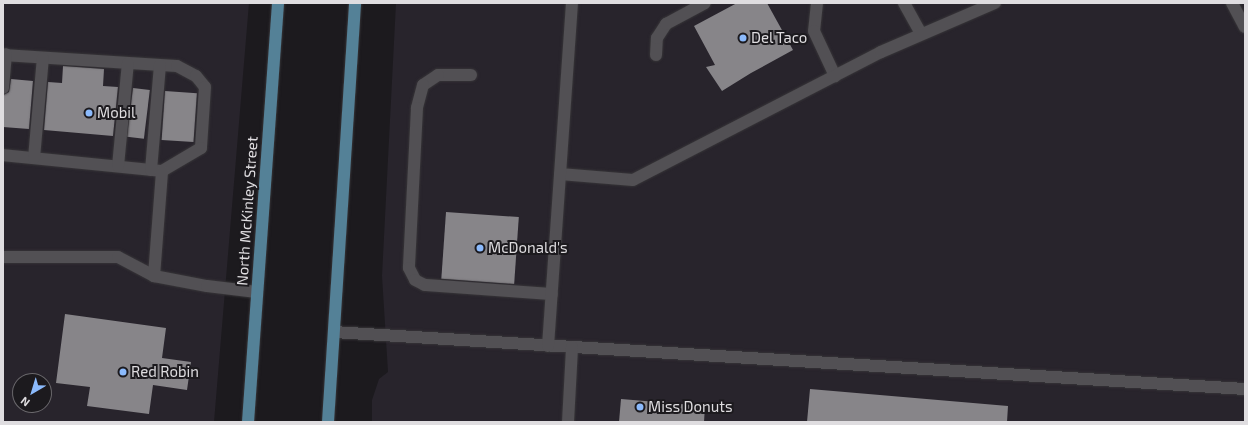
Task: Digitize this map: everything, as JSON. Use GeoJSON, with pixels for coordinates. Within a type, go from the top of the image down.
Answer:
{"type":"FeatureCollection","features":[{"type":"Feature","properties":{"kind":"main road","name":"North McKinley Street"},"geometry":{"type":"LineString","coordinates":[[248,422],[278,3]]}},
{"type":"Feature","properties":{"kind":"main road"},"geometry":{"type":"LineString","coordinates":[[328,422],[355,3]]}},
{"type":"Feature","properties":{"kind":"lane"},"geometry":{"type":"LineString","coordinates":[[548,346],[572,3]]}},
{"type":"Feature","properties":{"kind":"lane"},"geometry":{"type":"LineString","coordinates":[[656,55],[657,38],[666,24],[705,3]]}},
{"type":"Feature","properties":{"kind":"lane"},"geometry":{"type":"LineString","coordinates":[[817,3],[814,31],[835,76]]}},
{"type":"Feature","properties":{"kind":"lane"},"geometry":{"type":"LineString","coordinates":[[904,3],[921,34]]}},
{"type":"Feature","properties":{"kind":"lane"},"geometry":{"type":"LineString","coordinates":[[560,174],[633,180],[880,52],[995,3]]}},
{"type":"Feature","properties":{"kind":"lane"},"geometry":{"type":"LineString","coordinates":[[1232,3],[1245,27]]}},
{"type":"Feature","properties":{"kind":"lane"},"geometry":{"type":"LineString","coordinates":[[3,88],[5,54],[43,58],[177,66],[196,76],[206,87],[201,148],[157,170],[3,155]]}},
{"type":"Feature","properties":{"kind":"lane"},"geometry":{"type":"LineString","coordinates":[[34,158],[43,58]]}},
{"type":"Feature","properties":{"kind":"lane"},"geometry":{"type":"LineString","coordinates":[[118,166],[128,63]]}},
{"type":"Feature","properties":{"kind":"lane"},"geometry":{"type":"LineString","coordinates":[[154,276],[160,65]]}},
{"type":"Feature","properties":{"kind":"lane"},"geometry":{"type":"LineString","coordinates":[[471,75],[438,75],[423,85],[417,108],[409,268],[415,280],[425,285],[552,294]]}},
{"type":"Feature","properties":{"kind":"lane"},"geometry":{"type":"LineString","coordinates":[[3,257],[118,257],[154,276],[207,286],[257,292]]}},
{"type":"Feature","properties":{"kind":"lane"},"geometry":{"type":"LineString","coordinates":[[334,332],[1245,389]]}},
{"type":"Feature","properties":{"kind":"lane"},"geometry":{"type":"LineString","coordinates":[[568,422],[572,347]]}},
{"type":"Feature","properties":{"kind":"shaded area"},"geometry":{"type":"Polygon","coordinates":[[[3,3],[249,3],[214,422],[3,422],[3,3]]]}},
{"type":"Feature","properties":{"kind":"shaded area"},"geometry":{"type":"Polygon","coordinates":[[[396,3],[1245,3],[1245,422],[372,422],[372,400],[379,379],[388,372],[382,276],[396,3]]]}},
{"type":"Feature","properties":{"kind":"building","name":"Del Taco"},"geometry":{"type":"Polygon","coordinates":[[[737,3],[767,3],[793,50],[722,91],[706,67],[715,65],[694,26],[737,3]]]}},
{"type":"Feature","properties":{"kind":"building"},"geometry":{"type":"Polygon","coordinates":[[[63,66],[104,69],[103,86],[118,87],[113,136],[44,130],[48,82],[62,83],[63,66]]]}},
{"type":"Feature","properties":{"kind":"building"},"geometry":{"type":"Polygon","coordinates":[[[11,79],[33,81],[29,129],[3,127],[3,95],[9,92],[11,79]]]}},
{"type":"Feature","properties":{"kind":"building"},"geometry":{"type":"Polygon","coordinates":[[[133,88],[150,90],[144,139],[127,137],[133,88]]]}},
{"type":"Feature","properties":{"kind":"building"},"geometry":{"type":"Polygon","coordinates":[[[165,91],[197,93],[194,142],[162,140],[165,91]]]}},
{"type":"Feature","properties":{"kind":"building","name":"McDonald's"},"geometry":{"type":"Polygon","coordinates":[[[446,212],[519,217],[514,284],[441,279],[446,212]]]}},
{"type":"Feature","properties":{"kind":"building","name":"Red Robin"},"geometry":{"type":"Polygon","coordinates":[[[65,314],[166,328],[162,358],[191,362],[187,390],[153,385],[149,414],[87,406],[90,387],[56,383],[65,314]]]}},
{"type":"Feature","properties":{"kind":"building"},"geometry":{"type":"Polygon","coordinates":[[[810,389],[1008,406],[1007,422],[807,422],[810,389]]]}},
{"type":"Feature","properties":{"kind":"building"},"geometry":{"type":"Polygon","coordinates":[[[621,399],[705,406],[704,422],[619,422],[621,399]]]}},
{"type":"Feature","properties":{"kind":"place","name":"Del Taco"},"geometry":{"type":"Point","coordinates":[743,38]}},
{"type":"Feature","properties":{"kind":"place","name":"Mobil"},"geometry":{"type":"Point","coordinates":[89,113]}},
{"type":"Feature","properties":{"kind":"place","name":"McDonald's"},"geometry":{"type":"Point","coordinates":[480,248]}},
{"type":"Feature","properties":{"kind":"place","name":"Red Robin"},"geometry":{"type":"Point","coordinates":[123,372]}},
{"type":"Feature","properties":{"kind":"place","name":"Miss Donuts"},"geometry":{"type":"Point","coordinates":[640,407]}}]}
